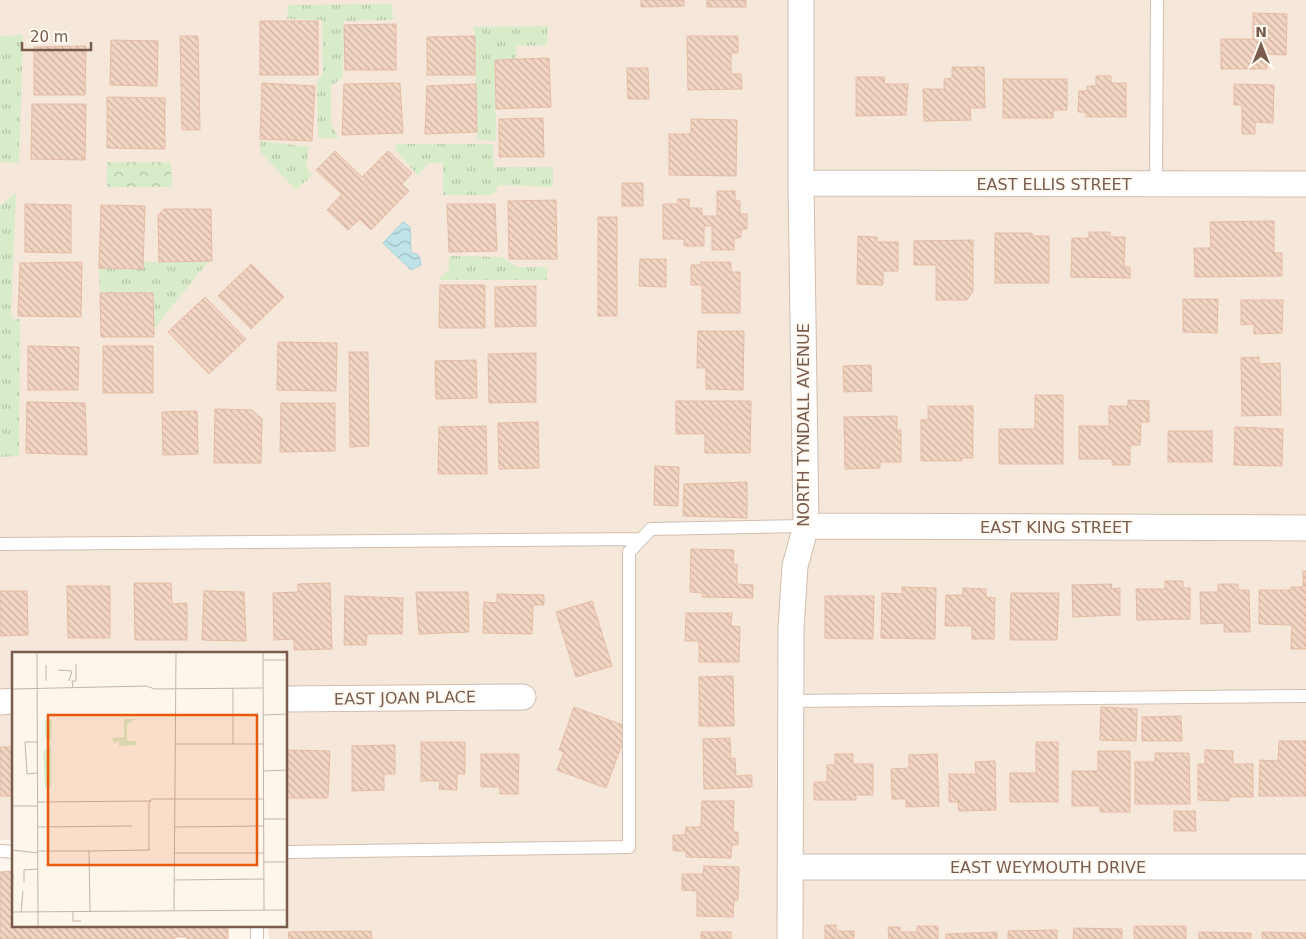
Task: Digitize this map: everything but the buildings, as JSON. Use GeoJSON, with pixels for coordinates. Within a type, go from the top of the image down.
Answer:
{"type":"FeatureCollection","features":[{"type":"Feature","properties":{"kind":"street","name":"NORTH TYNDALL AVENUE"},"geometry":{"type":"LineString","coordinates":[[790,939],[791,629],[795,566],[806,526],[801,183],[801,0]]}},
{"type":"Feature","properties":{"kind":"street","name":"EAST ELLIS STREET"},"geometry":{"type":"LineString","coordinates":[[801,183],[1306,184]]}},
{"type":"Feature","properties":{"kind":"street","name":"EAST KING STREET"},"geometry":{"type":"LineString","coordinates":[[806,526],[1306,528]]}},
{"type":"Feature","properties":{"kind":"street","name":"EAST JOAN PLACE"},"geometry":{"type":"LineString","coordinates":[[288,699],[523,697]]}},
{"type":"Feature","properties":{"kind":"street","name":"EAST WEYMOUTH DRIVE"},"geometry":{"type":"LineString","coordinates":[[791,867],[1306,867]]}},
{"type":"Feature","properties":{"kind":"lane"},"geometry":{"type":"LineString","coordinates":[[1156,184],[1157,0]]}},
{"type":"Feature","properties":{"kind":"lane"},"geometry":{"type":"LineString","coordinates":[[288,852],[628,847],[630,552],[651,529],[806,526]]}},
{"type":"Feature","properties":{"kind":"lane"},"geometry":{"type":"LineString","coordinates":[[0,544],[642,539]]}},
{"type":"Feature","properties":{"kind":"lane"},"geometry":{"type":"LineString","coordinates":[[790,701],[1306,696]]}},
{"type":"Feature","properties":{"kind":"lane"},"geometry":{"type":"LineString","coordinates":[[257,926],[257,939]]}},
{"type":"Feature","properties":{"kind":"shaded area"},"geometry":{"type":"Polygon","coordinates":[[[0,0],[1306,0],[1306,939],[269,939],[268,926],[288,926],[288,652],[12,652],[12,840],[0,840],[0,0]]]}},
{"type":"Feature","properties":{"kind":"green space"},"geometry":{"type":"Polygon","coordinates":[[[392,4],[393,20],[344,21],[343,77],[331,86],[331,124],[339,138],[318,138],[317,81],[323,74],[322,20],[287,19],[288,5],[392,4]]]}},
{"type":"Feature","properties":{"kind":"green space"},"geometry":{"type":"Polygon","coordinates":[[[548,26],[547,45],[516,46],[516,59],[495,60],[496,141],[477,140],[474,27],[548,26]]]}},
{"type":"Feature","properties":{"kind":"green space"},"geometry":{"type":"Polygon","coordinates":[[[23,35],[19,163],[0,162],[0,36],[23,35]]]}},
{"type":"Feature","properties":{"kind":"green space"},"geometry":{"type":"Polygon","coordinates":[[[261,141],[309,147],[306,168],[312,175],[296,190],[260,152],[261,141]]]}},
{"type":"Feature","properties":{"kind":"green space"},"geometry":{"type":"Polygon","coordinates":[[[397,144],[493,144],[494,167],[553,167],[553,187],[499,185],[492,195],[443,195],[443,163],[429,163],[418,176],[395,149],[397,144]]]}},
{"type":"Feature","properties":{"kind":"green space"},"geometry":{"type":"Polygon","coordinates":[[[107,162],[171,162],[172,187],[107,187],[107,162]]]}},
{"type":"Feature","properties":{"kind":"green space"},"geometry":{"type":"Polygon","coordinates":[[[16,192],[11,312],[12,319],[20,319],[19,456],[0,457],[0,206],[16,192]]]}},
{"type":"Feature","properties":{"kind":"green space"},"geometry":{"type":"Polygon","coordinates":[[[449,256],[502,257],[517,267],[548,267],[547,280],[439,280],[449,269],[449,256]]]}},
{"type":"Feature","properties":{"kind":"green space"},"geometry":{"type":"Polygon","coordinates":[[[143,262],[208,262],[154,329],[153,293],[100,293],[99,268],[143,269],[143,262]]]}},
{"type":"Feature","properties":{"kind":"water"},"geometry":{"type":"Polygon","coordinates":[[[403,222],[410,227],[411,253],[417,254],[420,258],[421,265],[411,270],[383,243],[403,222]]]}}]}
